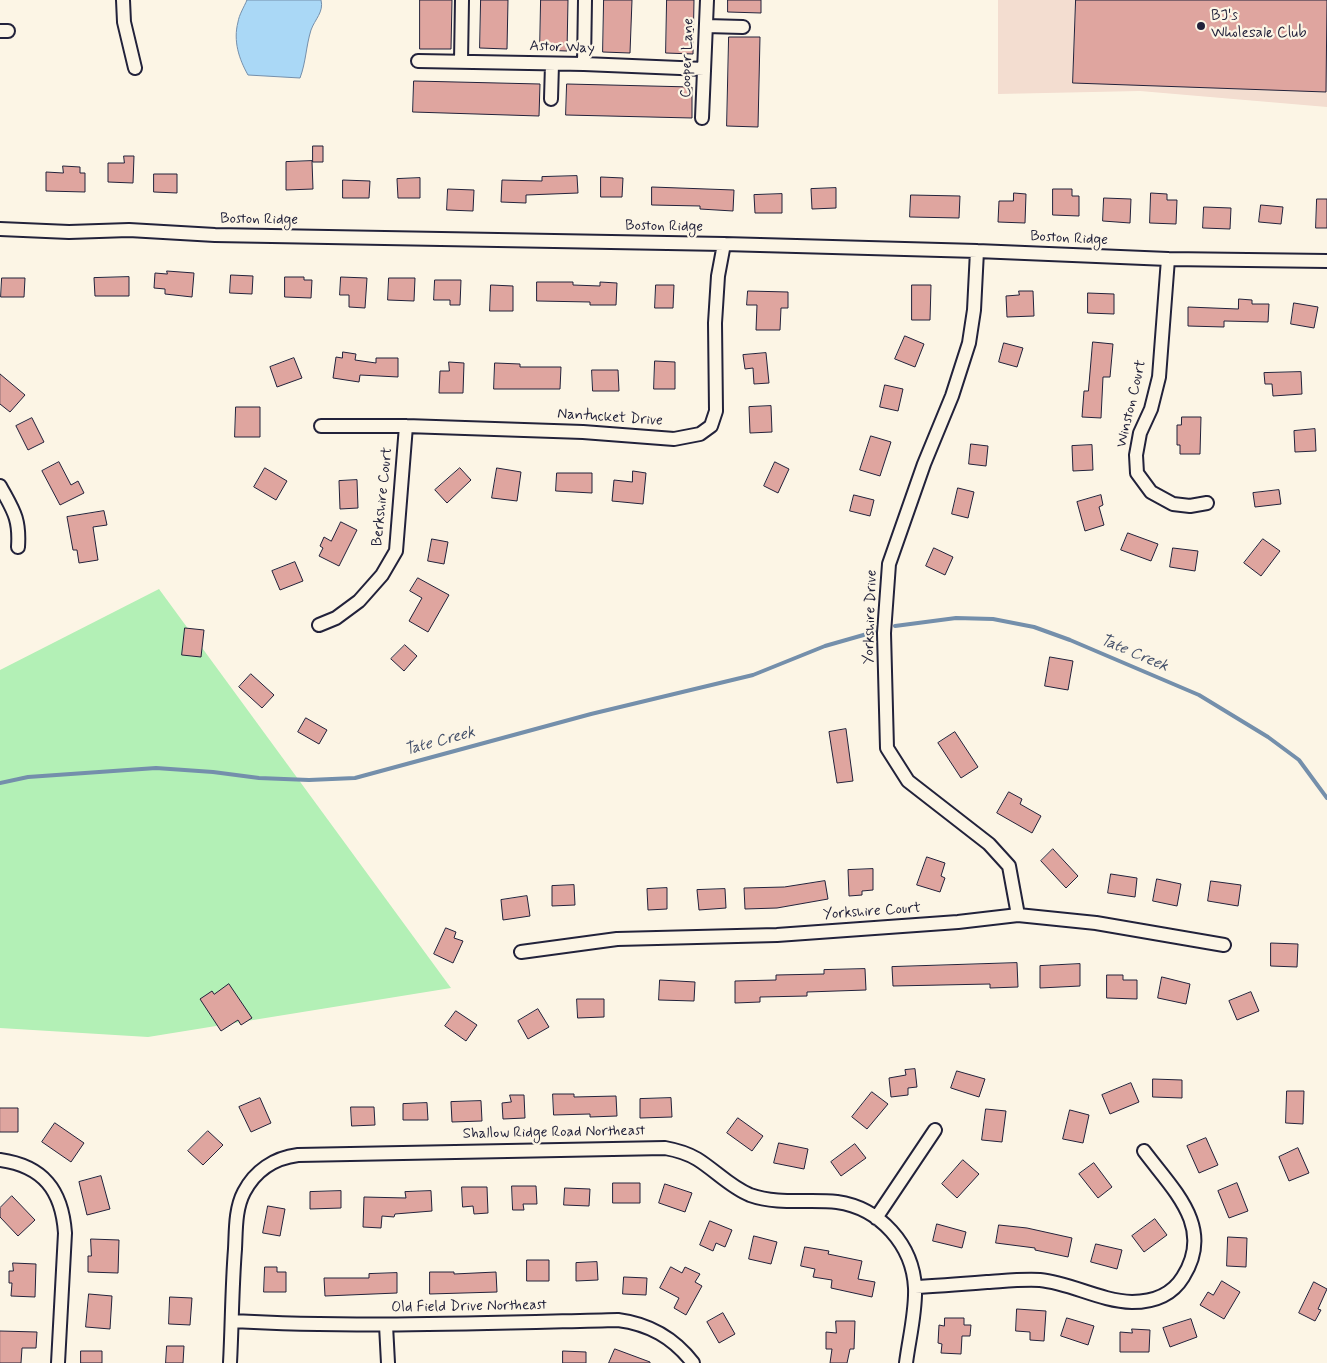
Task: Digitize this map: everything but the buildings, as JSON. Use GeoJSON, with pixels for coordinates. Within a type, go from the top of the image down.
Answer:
{"type":"FeatureCollection","features":[{"type":"Feature","properties":{"kind":"street"},"geometry":{"type":"LineString","coordinates":[[123,0],[124,22],[135,68]]}},
{"type":"Feature","properties":{"kind":"street"},"geometry":{"type":"LineString","coordinates":[[461,61],[462,0]]}},
{"type":"Feature","properties":{"kind":"street"},"geometry":{"type":"LineString","coordinates":[[584,0],[584,64]]}},
{"type":"Feature","properties":{"kind":"street","name":"Cooper Lane"},"geometry":{"type":"LineString","coordinates":[[702,118],[707,0]]}},
{"type":"Feature","properties":{"kind":"street"},"geometry":{"type":"LineString","coordinates":[[706,26],[744,27]]}},
{"type":"Feature","properties":{"kind":"street","name":"Astor Way"},"geometry":{"type":"LineString","coordinates":[[418,61],[584,64],[704,70]]}},
{"type":"Feature","properties":{"kind":"street"},"geometry":{"type":"LineString","coordinates":[[551,99],[552,64]]}},
{"type":"Feature","properties":{"kind":"street","name":"Boston Ridge"},"geometry":{"type":"LineString","coordinates":[[0,229],[69,232],[129,230],[215,236],[724,244],[977,251],[1168,259],[1327,261]]}},
{"type":"Feature","properties":{"kind":"street","name":"Nantucket Drive"},"geometry":{"type":"LineString","coordinates":[[321,426],[406,426],[583,432],[674,439],[700,434],[710,426],[716,411],[715,323],[718,276],[724,244]]}},
{"type":"Feature","properties":{"kind":"street","name":"Yorkshire Drive"},"geometry":{"type":"LineString","coordinates":[[977,251],[974,310],[968,343],[952,396],[924,464],[889,564],[884,633],[887,748],[908,782],[989,844],[1009,866],[1018,915]]}},
{"type":"Feature","properties":{"kind":"street","name":"Winston Court"},"geometry":{"type":"LineString","coordinates":[[1168,259],[1159,377],[1151,409],[1140,433],[1136,455],[1137,472],[1150,492],[1173,504],[1190,506],[1207,503]]}},
{"type":"Feature","properties":{"kind":"street","name":"Berkshire Court"},"geometry":{"type":"LineString","coordinates":[[319,625],[336,618],[359,602],[382,575],[396,551],[406,426]]}},
{"type":"Feature","properties":{"kind":"street"},"geometry":{"type":"LineString","coordinates":[[0,486],[17,518],[18,547]]}},
{"type":"Feature","properties":{"kind":"street","name":"Yorkshire Court"},"geometry":{"type":"LineString","coordinates":[[521,952],[617,939],[777,935],[958,922],[1018,915],[1096,923],[1224,945]]}},
{"type":"Feature","properties":{"kind":"street"},"geometry":{"type":"LineString","coordinates":[[876,1218],[935,1130]]}},
{"type":"Feature","properties":{"kind":"street","name":"Shallow Ridge Road Northeast"},"geometry":{"type":"LineString","coordinates":[[230,1363],[234,1261],[239,1204],[243,1193],[260,1171],[285,1157],[665,1148],[682,1152],[698,1159],[739,1189],[751,1195],[768,1199],[848,1204],[876,1218],[894,1232],[904,1247],[912,1270],[915,1287],[906,1363]]}},
{"type":"Feature","properties":{"kind":"street"},"geometry":{"type":"LineString","coordinates":[[915,1287],[1039,1280],[1130,1302],[1146,1301],[1171,1291],[1180,1282],[1189,1267],[1194,1251],[1194,1224],[1188,1212],[1144,1151]]}},
{"type":"Feature","properties":{"kind":"street"},"geometry":{"type":"LineString","coordinates":[[0,1160],[18,1163],[39,1174],[55,1193],[64,1218],[65,1233],[58,1363]]}},
{"type":"Feature","properties":{"kind":"street","name":"Old Field Drive Northeast"},"geometry":{"type":"LineString","coordinates":[[232,1321],[307,1325],[386,1325],[618,1320],[649,1327],[672,1341],[693,1363]]}},
{"type":"Feature","properties":{"kind":"street"},"geometry":{"type":"LineString","coordinates":[[386,1325],[388,1363]]}},
{"type":"Feature","properties":{"kind":"shaded area","name":"BJ's Wholesale Club"},"geometry":{"type":"Polygon","coordinates":[[[998,0],[1327,0],[1327,107],[1140,91],[998,94],[998,0]]]}},
{"type":"Feature","properties":{"kind":"green space"},"geometry":{"type":"Polygon","coordinates":[[[159,589],[451,988],[148,1037],[0,1028],[0,670],[159,589]]]}},
{"type":"Feature","properties":{"kind":"water"},"geometry":{"type":"Polygon","coordinates":[[[247,0],[321,0],[321,8],[311,30],[300,78],[248,75],[242,63],[236,36],[240,14],[247,0]]]}},
{"type":"Feature","properties":{"kind":"waterway","name":"Tate Creek"},"geometry":{"type":"LineString","coordinates":[[895,626],[956,618],[993,619],[1034,627],[1070,640],[1199,695],[1268,737],[1299,760],[1327,798]]}},
{"type":"Feature","properties":{"kind":"waterway","name":"Tate Creek"},"geometry":{"type":"LineString","coordinates":[[0,783],[28,777],[156,768],[213,772],[259,778],[309,780],[355,778],[591,714],[753,675],[825,646],[874,632]]}},
{"type":"Feature","properties":{"kind":"place","name":"BJ's Wholesale Club"},"geometry":{"type":"Point","coordinates":[1201,26]}}]}
